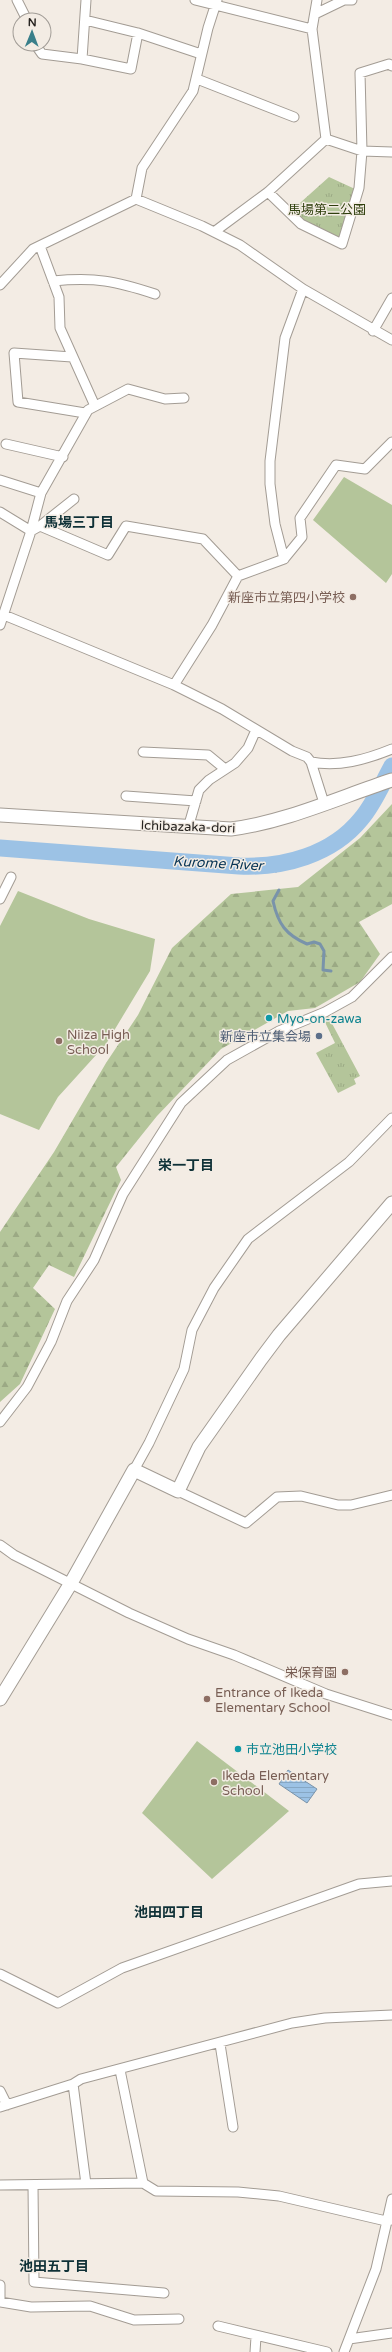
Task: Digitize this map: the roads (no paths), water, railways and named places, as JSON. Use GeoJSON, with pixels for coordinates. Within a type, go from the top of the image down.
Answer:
{"type":"FeatureCollection","features":[{"type":"Feature","properties":{"kind":"street"},"geometry":{"type":"LineString","coordinates":[[17,0],[23,12]]}},
{"type":"Feature","properties":{"kind":"street"},"geometry":{"type":"LineString","coordinates":[[82,59],[86,0]]}},
{"type":"Feature","properties":{"kind":"street"},"geometry":{"type":"LineString","coordinates":[[195,0],[216,3],[312,29]]}},
{"type":"Feature","properties":{"kind":"street"},"geometry":{"type":"LineString","coordinates":[[317,0],[312,29],[326,138]]}},
{"type":"Feature","properties":{"kind":"street"},"geometry":{"type":"LineString","coordinates":[[315,14],[344,0],[352,0]]}},
{"type":"Feature","properties":{"kind":"street"},"geometry":{"type":"LineString","coordinates":[[136,199],[142,168],[193,91],[197,79],[201,54],[216,3]]}},
{"type":"Feature","properties":{"kind":"street"},"geometry":{"type":"LineString","coordinates":[[85,20],[138,33],[201,54]]}},
{"type":"Feature","properties":{"kind":"street"},"geometry":{"type":"LineString","coordinates":[[41,52],[42,54],[82,59],[131,69],[138,33]]}},
{"type":"Feature","properties":{"kind":"street"},"geometry":{"type":"LineString","coordinates":[[268,192],[301,224],[342,244],[359,188],[362,151],[360,72],[389,64],[392,66]]}},
{"type":"Feature","properties":{"kind":"street"},"geometry":{"type":"LineString","coordinates":[[197,79],[294,117]]}},
{"type":"Feature","properties":{"kind":"street"},"geometry":{"type":"LineString","coordinates":[[326,138],[362,151],[392,152]]}},
{"type":"Feature","properties":{"kind":"street"},"geometry":{"type":"LineString","coordinates":[[214,232],[268,192],[326,138]]}},
{"type":"Feature","properties":{"kind":"street"},"geometry":{"type":"LineString","coordinates":[[2,279],[33,249],[136,199],[214,232],[240,245],[282,277],[373,331],[392,340]]}},
{"type":"Feature","properties":{"kind":"street"},"geometry":{"type":"LineString","coordinates":[[40,246],[59,296],[60,328],[95,406]]}},
{"type":"Feature","properties":{"kind":"street"},"geometry":{"type":"LineString","coordinates":[[53,280],[82,278],[114,281],[141,285],[155,294]]}},
{"type":"Feature","properties":{"kind":"street"},"geometry":{"type":"LineString","coordinates":[[284,559],[275,524],[270,484],[270,461],[285,338],[303,289]]}},
{"type":"Feature","properties":{"kind":"street"},"geometry":{"type":"LineString","coordinates":[[373,331],[392,298]]}},
{"type":"Feature","properties":{"kind":"street"},"geometry":{"type":"LineString","coordinates":[[72,357],[14,353],[18,402],[85,414]]}},
{"type":"Feature","properties":{"kind":"street"},"geometry":{"type":"LineString","coordinates":[[0,625],[41,493],[63,457],[85,414],[95,406],[128,389],[165,399],[184,398]]}},
{"type":"Feature","properties":{"kind":"street"},"geometry":{"type":"LineString","coordinates":[[174,685],[212,625],[238,576],[284,559],[302,537],[300,518],[336,465],[365,469],[392,442]]}},
{"type":"Feature","properties":{"kind":"street"},"geometry":{"type":"LineString","coordinates":[[6,444],[63,457]]}},
{"type":"Feature","properties":{"kind":"street"},"geometry":{"type":"LineString","coordinates":[[0,480],[41,493]]}},
{"type":"Feature","properties":{"kind":"street"},"geometry":{"type":"LineString","coordinates":[[30,531],[40,526],[74,499]]}},
{"type":"Feature","properties":{"kind":"street"},"geometry":{"type":"LineString","coordinates":[[0,512],[30,531]]}},
{"type":"Feature","properties":{"kind":"street"},"geometry":{"type":"LineString","coordinates":[[40,526],[108,555],[126,526],[203,539],[238,576]]}},
{"type":"Feature","properties":{"kind":"street"},"geometry":{"type":"LineString","coordinates":[[0,592],[10,594]]}},
{"type":"Feature","properties":{"kind":"street"},"geometry":{"type":"LineString","coordinates":[[4,616],[174,685],[307,757],[330,801]]}},
{"type":"Feature","properties":{"kind":"street"},"geometry":{"type":"LineString","coordinates":[[188,828],[199,790],[209,780],[234,763],[248,748],[256,730]]}},
{"type":"Feature","properties":{"kind":"street"},"geometry":{"type":"LineString","coordinates":[[310,762],[328,765],[370,758],[392,749]]}},
{"type":"Feature","properties":{"kind":"street"},"geometry":{"type":"LineString","coordinates":[[143,752],[208,755],[225,769]]}},
{"type":"Feature","properties":{"kind":"street","name":"Ichibazaka-dori"},"geometry":{"type":"LineString","coordinates":[[0,815],[188,828],[232,829],[257,826],[392,780]]}},
{"type":"Feature","properties":{"kind":"street"},"geometry":{"type":"LineString","coordinates":[[126,796],[196,801]]}},
{"type":"Feature","properties":{"kind":"street"},"geometry":{"type":"LineString","coordinates":[[0,899],[11,877]]}},
{"type":"Feature","properties":{"kind":"street"},"geometry":{"type":"LineString","coordinates":[[0,1422],[27,1388],[51,1342],[67,1301],[94,1260],[123,1194],[181,1104],[227,1060],[278,1030],[325,1012],[352,997],[392,956]]}},
{"type":"Feature","properties":{"kind":"street"},"geometry":{"type":"LineString","coordinates":[[0,1699],[71,1583],[149,1443],[184,1369],[192,1330],[214,1288],[236,1255],[248,1239],[349,1162],[391,1122]]}},
{"type":"Feature","properties":{"kind":"street"},"geometry":{"type":"LineString","coordinates":[[178,1491],[199,1446],[261,1359],[293,1318],[392,1203]]}},
{"type":"Feature","properties":{"kind":"street"},"geometry":{"type":"LineString","coordinates":[[134,1470],[246,1523],[276,1498],[300,1496],[338,1505],[351,1505],[392,1495]]}},
{"type":"Feature","properties":{"kind":"street"},"geometry":{"type":"LineString","coordinates":[[0,1545],[14,1555],[129,1613],[188,1639],[234,1655],[326,1694],[392,1714]]}},
{"type":"Feature","properties":{"kind":"street"},"geometry":{"type":"LineString","coordinates":[[0,1974],[58,2003],[122,1968],[359,1884],[392,1881]]}},
{"type":"Feature","properties":{"kind":"street"},"geometry":{"type":"LineString","coordinates":[[0,2091],[3,2106],[73,2084],[82,2079],[220,2044],[292,2023],[325,2018],[392,2015]]}},
{"type":"Feature","properties":{"kind":"street"},"geometry":{"type":"LineString","coordinates":[[220,2044],[233,2127]]}},
{"type":"Feature","properties":{"kind":"street"},"geometry":{"type":"LineString","coordinates":[[120,2070],[143,2183]]}},
{"type":"Feature","properties":{"kind":"street"},"geometry":{"type":"LineString","coordinates":[[73,2084],[86,2184]]}},
{"type":"Feature","properties":{"kind":"street"},"geometry":{"type":"LineString","coordinates":[[0,2185],[143,2183],[156,2191],[238,2192],[280,2196],[389,2221]]}},
{"type":"Feature","properties":{"kind":"street"},"geometry":{"type":"LineString","coordinates":[[33,2184],[34,2282],[164,2293]]}},
{"type":"Feature","properties":{"kind":"street"},"geometry":{"type":"LineString","coordinates":[[344,2352],[376,2269],[389,2221],[392,2199]]}},
{"type":"Feature","properties":{"kind":"street"},"geometry":{"type":"LineString","coordinates":[[0,2285],[0,2302],[31,2307],[90,2306],[134,2320],[179,2320]]}},
{"type":"Feature","properties":{"kind":"street"},"geometry":{"type":"LineString","coordinates":[[218,2326],[256,2337],[327,2352]]}},
{"type":"Feature","properties":{"kind":"street"},"geometry":{"type":"LineString","coordinates":[[349,2339],[392,2333]]}},
{"type":"Feature","properties":{"kind":"street"},"geometry":{"type":"LineString","coordinates":[[255,2352],[256,2337]]}},
{"type":"Feature","properties":{"kind":"water"},"geometry":{"type":"Polygon","coordinates":[[[288,1770],[317,1789],[307,1803],[279,1784],[288,1770]]]}},
{"type":"Feature","properties":{"kind":"waterway","name":"Kurome River"},"geometry":{"type":"LineString","coordinates":[[0,848],[239,866],[273,865],[289,862],[306,857],[321,850],[336,842],[349,831],[370,807],[392,766]]}},
{"type":"Feature","properties":{"kind":"waterway","name":"Kurome River"},"geometry":{"type":"LineString","coordinates":[[275,865],[276,871]]}},
{"type":"Feature","properties":{"kind":"waterway"},"geometry":{"type":"LineString","coordinates":[[279,890],[273,901],[280,922],[288,933],[300,941],[307,944],[314,942],[320,944],[324,951],[323,970],[331,971]]}},
{"type":"Feature","properties":{"kind":"place","name":"新座市立第四小学校"},"geometry":{"type":"Point","coordinates":[353,597]}},
{"type":"Feature","properties":{"kind":"place","name":"Myo-on-zawa"},"geometry":{"type":"Point","coordinates":[269,1018]}},
{"type":"Feature","properties":{"kind":"place","name":"新座市立集会場"},"geometry":{"type":"Point","coordinates":[319,1036]}},
{"type":"Feature","properties":{"kind":"place","name":"Niiza High School"},"geometry":{"type":"Point","coordinates":[59,1041]}},
{"type":"Feature","properties":{"kind":"place","name":"栄保育園"},"geometry":{"type":"Point","coordinates":[345,1672]}},
{"type":"Feature","properties":{"kind":"place","name":"Entrance of Ikeda Elementary School"},"geometry":{"type":"Point","coordinates":[207,1699]}},
{"type":"Feature","properties":{"kind":"place","name":"市立池田小学校"},"geometry":{"type":"Point","coordinates":[238,1749]}},
{"type":"Feature","properties":{"kind":"place","name":"Ikeda Elementary School"},"geometry":{"type":"Point","coordinates":[214,1782]}},
{"type":"Feature","properties":{"kind":"district","name":"馬場三丁目"},"geometry":{"type":"Point","coordinates":[79,522]}},
{"type":"Feature","properties":{"kind":"district","name":"栄一丁目"},"geometry":{"type":"Point","coordinates":[186,1165]}},
{"type":"Feature","properties":{"kind":"district","name":"池田四丁目"},"geometry":{"type":"Point","coordinates":[169,1912]}},
{"type":"Feature","properties":{"kind":"district","name":"池田五丁目"},"geometry":{"type":"Point","coordinates":[54,2266]}},
{"type":"Feature","properties":{"kind":"park label","name":"馬場第二公園"},"geometry":{"type":"Point","coordinates":[327,209]}}]}
